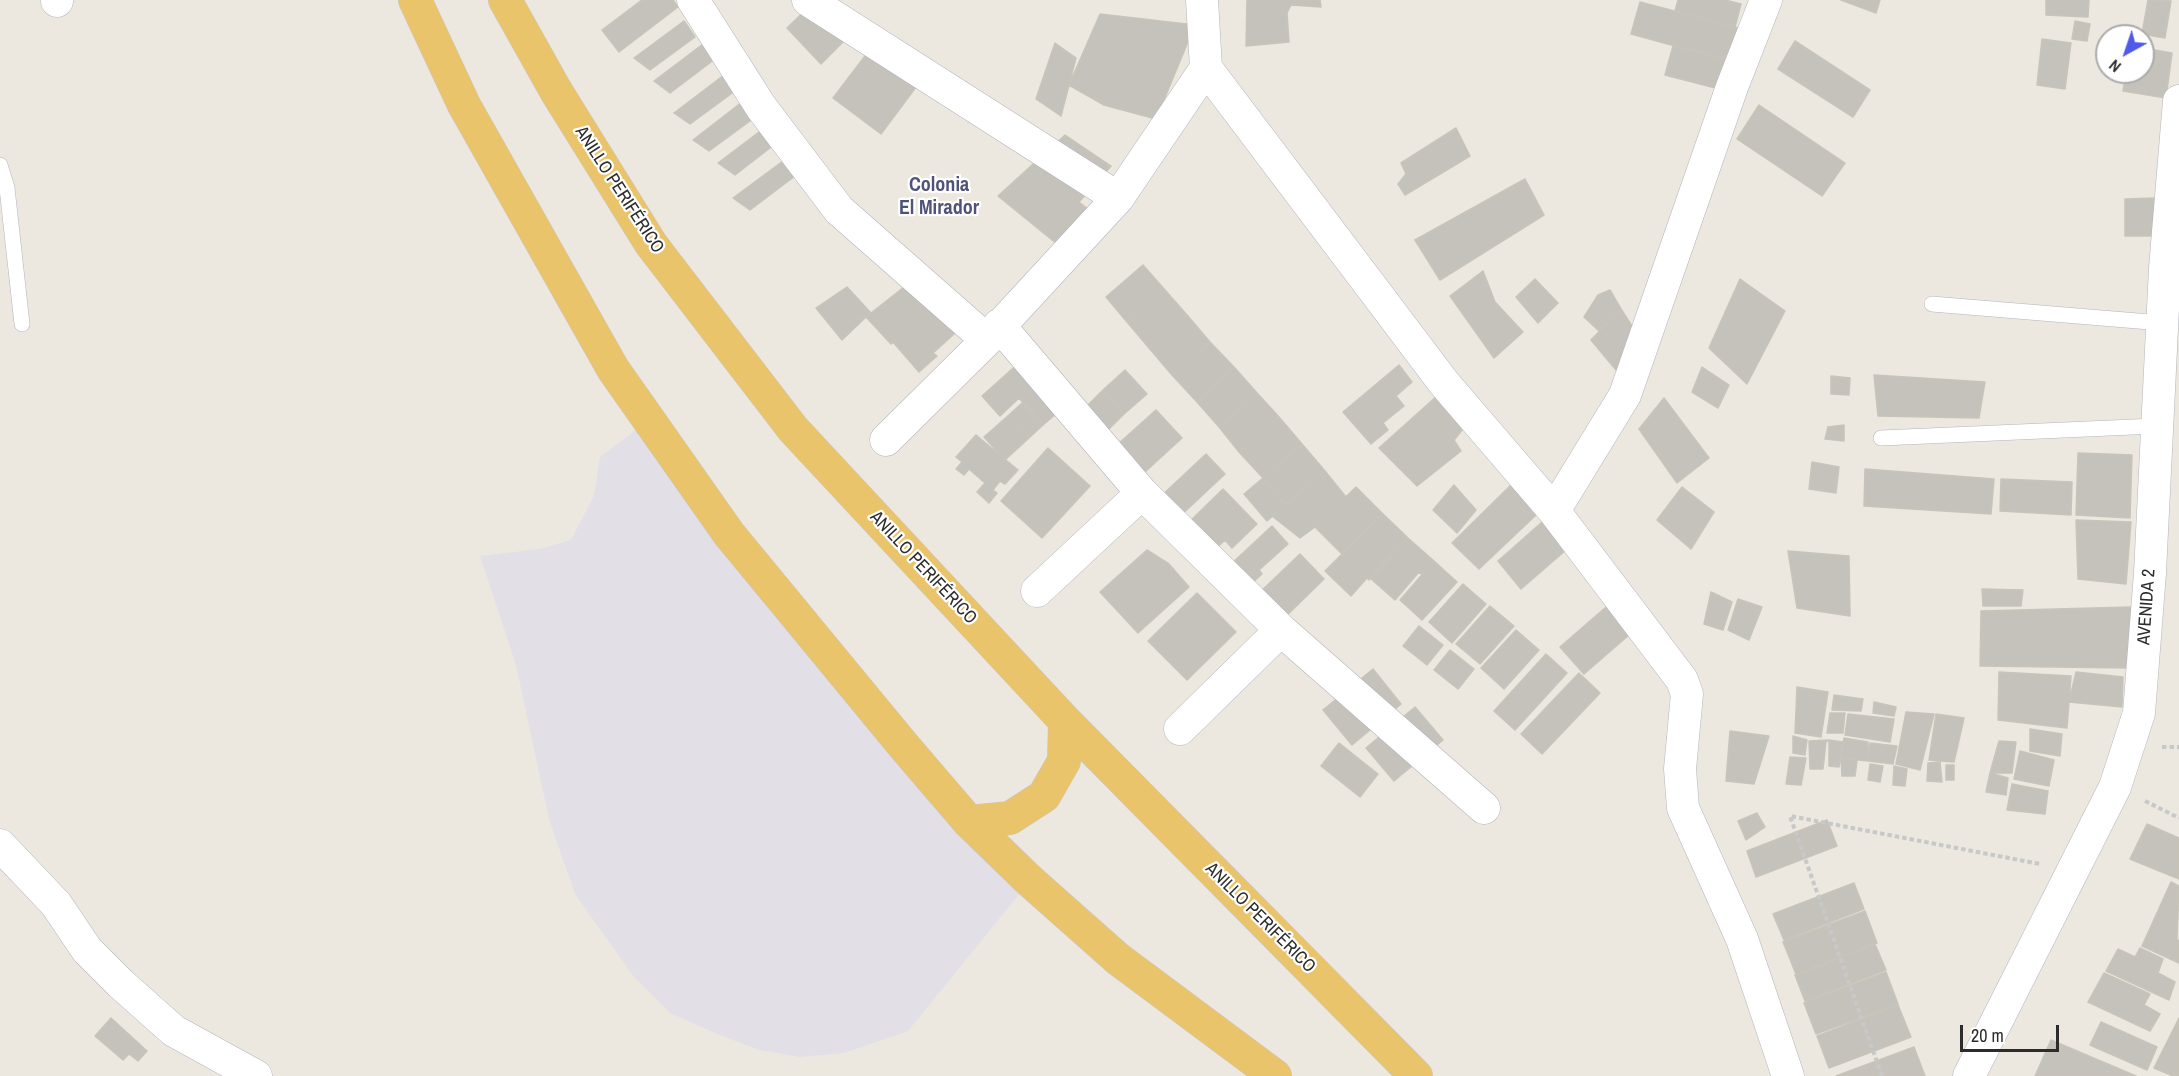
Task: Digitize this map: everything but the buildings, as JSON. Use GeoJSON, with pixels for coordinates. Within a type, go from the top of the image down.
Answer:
{"type":"FeatureCollection","features":[{"type":"Feature","properties":{"kind":"highway"},"geometry":{"type":"LineString","coordinates":[[415,0],[464,105],[613,369],[729,534],[969,822],[1030,881],[1118,958],[1275,1076]]}},
{"type":"Feature","properties":{"kind":"highway","name":"ANILLO PERIFÉRICO"},"geometry":{"type":"LineString","coordinates":[[505,0],[556,91],[651,244],[793,429],[1065,721],[1416,1076]]}},
{"type":"Feature","properties":{"kind":"highway"},"geometry":{"type":"LineString","coordinates":[[969,822],[1010,818],[1044,796],[1064,761],[1065,721]]}},
{"type":"Feature","properties":{"kind":"street"},"geometry":{"type":"LineString","coordinates":[[693,0],[761,107],[839,210],[993,332],[1142,493],[1281,630],[1484,808]]}},
{"type":"Feature","properties":{"kind":"street"},"geometry":{"type":"LineString","coordinates":[[808,0],[1118,198]]}},
{"type":"Feature","properties":{"kind":"street"},"geometry":{"type":"LineString","coordinates":[[1202,0],[1206,68],[1444,383],[1554,511],[1682,680],[1687,694],[1680,769],[1683,808],[1742,939],[1788,1076]]}},
{"type":"Feature","properties":{"kind":"street"},"geometry":{"type":"LineString","coordinates":[[1554,511],[1625,394],[1732,87],[1766,0]]}},
{"type":"Feature","properties":{"kind":"street"},"geometry":{"type":"LineString","coordinates":[[886,440],[993,332],[1118,198],[1206,68]]}},
{"type":"Feature","properties":{"kind":"street","name":"AVENIDA 2"},"geometry":{"type":"LineString","coordinates":[[1969,1076],[2115,787],[2139,713],[2150,573],[2162,323],[2179,101]]}},
{"type":"Feature","properties":{"kind":"street"},"geometry":{"type":"LineString","coordinates":[[1037,591],[1142,493]]}},
{"type":"Feature","properties":{"kind":"street"},"geometry":{"type":"LineString","coordinates":[[1180,729],[1281,630]]}},
{"type":"Feature","properties":{"kind":"street"},"geometry":{"type":"LineString","coordinates":[[0,845],[56,904],[87,950],[121,984],[174,1031],[256,1076]]}},
{"type":"Feature","properties":{"kind":"lane"},"geometry":{"type":"LineString","coordinates":[[0,165],[7,188],[22,324]]}},
{"type":"Feature","properties":{"kind":"lane"},"geometry":{"type":"LineString","coordinates":[[1932,304],[2162,323]]}},
{"type":"Feature","properties":{"kind":"lane"},"geometry":{"type":"LineString","coordinates":[[1881,438],[2156,426]]}},
{"type":"Feature","properties":{"kind":"path"},"geometry":{"type":"LineString","coordinates":[[2115,787],[2179,818]]}},
{"type":"Feature","properties":{"kind":"path"},"geometry":{"type":"LineString","coordinates":[[1882,1076],[1790,816],[2072,870]]}},
{"type":"Feature","properties":{"kind":"shaded area"},"geometry":{"type":"Polygon","coordinates":[[[649,420],[1030,881],[908,1031],[844,1053],[800,1057],[759,1050],[715,1033],[670,1013],[634,977],[575,894],[549,819],[516,665],[480,556],[540,549],[571,540],[594,496],[600,457],[649,420]]]}},
{"type":"Feature","properties":{"kind":"district","name":"Colonia El Mirador"},"geometry":{"type":"Point","coordinates":[939,198]}}]}
